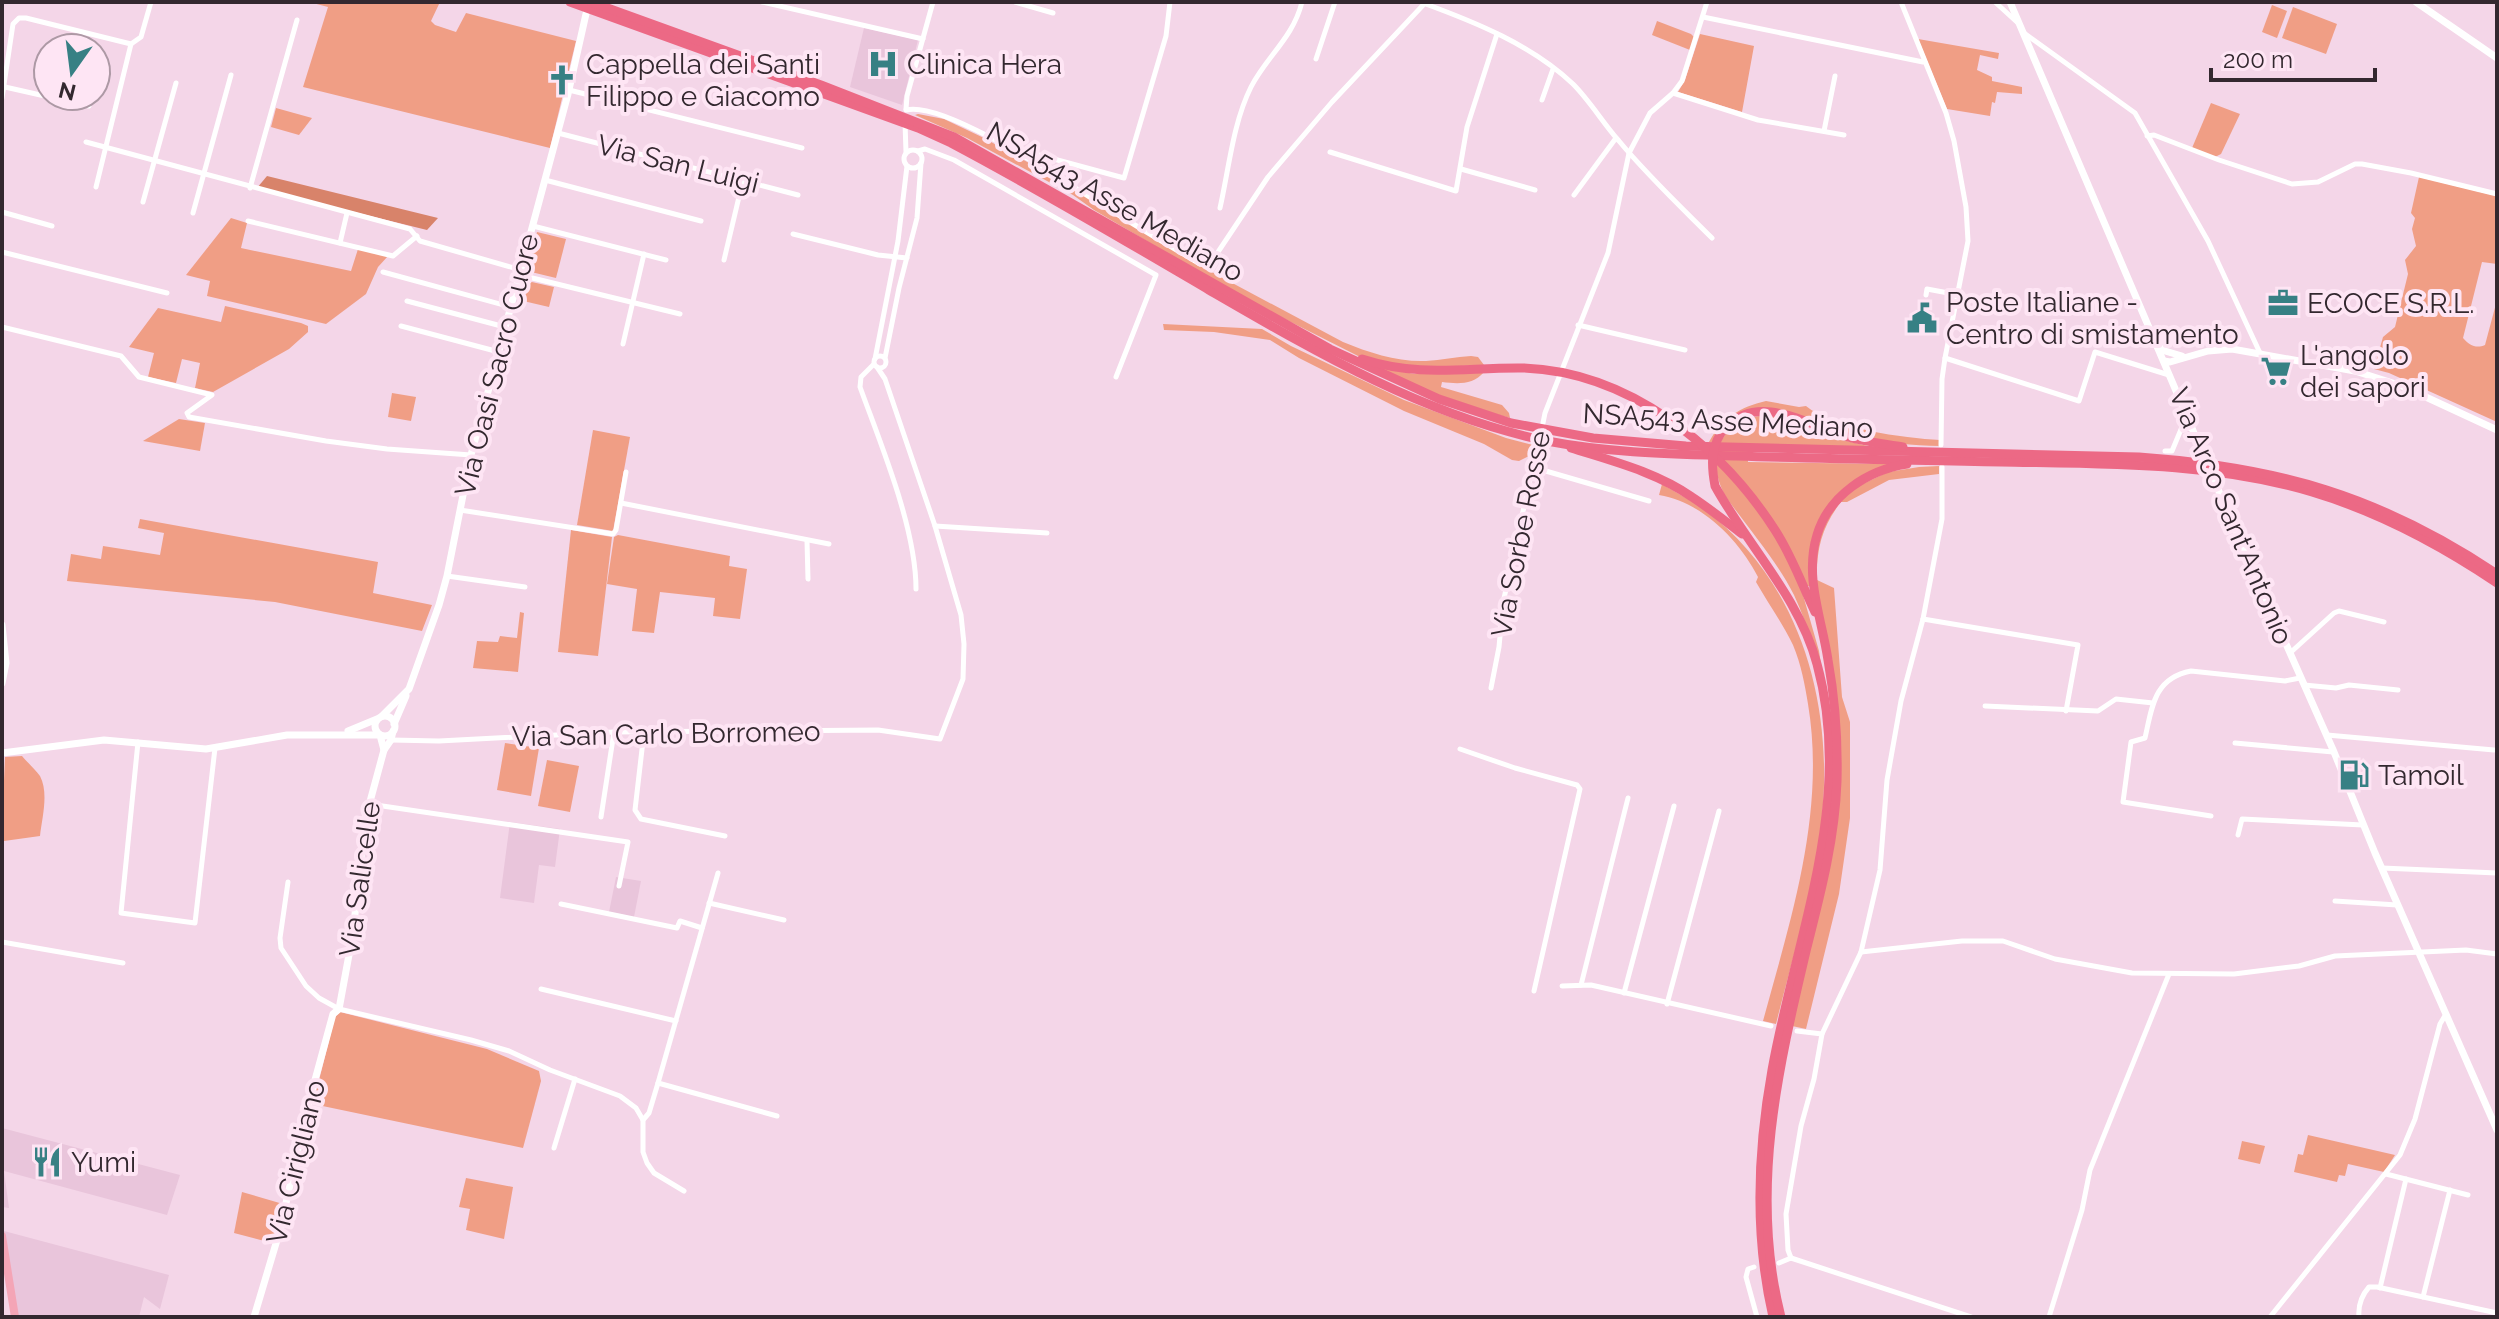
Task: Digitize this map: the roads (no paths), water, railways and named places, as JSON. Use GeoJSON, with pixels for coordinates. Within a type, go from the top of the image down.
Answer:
{"type":"FeatureCollection","features":[{"type":"Feature","properties":{"kind":"highway","name":"NSA543 Asse Mediano"},"geometry":{"type":"LineString","coordinates":[[570,2],[952,140],[1330,349],[1474,416],[1593,438],[1751,453]]}},
{"type":"Feature","properties":{"kind":"highway"},"geometry":{"type":"LineString","coordinates":[[590,2],[834,90],[952,140]]}},
{"type":"Feature","properties":{"kind":"highway","name":"NSA543 Asse Mediano"},"geometry":{"type":"LineString","coordinates":[[952,140],[1258,319],[1389,388],[1549,441],[1625,450],[2137,461],[2249,474],[2339,497]]}},
{"type":"Feature","properties":{"kind":"highway"},"geometry":{"type":"LineString","coordinates":[[1330,349],[1399,369],[1419,371],[1526,368],[1585,378],[1628,395],[1675,423],[1725,468],[1756,503],[1812,597],[1822,630],[1835,717],[1837,779],[1828,863],[1784,1046],[1772,1116],[1766,1223],[1770,1267],[1781,1317]]}},
{"type":"Feature","properties":{"kind":"highway"},"geometry":{"type":"LineString","coordinates":[[1773,1317],[1760,1238],[1760,1161],[1772,1070],[1821,862],[1829,776],[1827,721],[1813,649],[1799,617],[1715,486],[1712,467],[1714,448],[1720,433],[1732,421],[1750,412],[1779,413],[1847,437],[1928,456]]}},
{"type":"Feature","properties":{"kind":"highway"},"geometry":{"type":"LineString","coordinates":[[1549,441],[1634,468],[1668,483],[1691,495],[1746,537]]}},
{"type":"Feature","properties":{"kind":"highway"},"geometry":{"type":"LineString","coordinates":[[1812,597],[1813,551],[1817,533],[1840,497],[1852,486],[1894,466],[1928,456]]}},
{"type":"Feature","properties":{"kind":"highway"},"geometry":{"type":"LineString","coordinates":[[2339,497],[2376,507],[2424,529],[2497,574]]}},
{"type":"Feature","properties":{"kind":"highway"},"geometry":{"type":"LineString","coordinates":[[2339,497],[2413,532],[2497,583]]}},
{"type":"Feature","properties":{"kind":"main road"},"geometry":{"type":"LineString","coordinates":[[2,1236],[15,1317]]}},
{"type":"Feature","properties":{"kind":"street"},"geometry":{"type":"LineString","coordinates":[[96,187],[131,44],[141,37],[151,2]]}},
{"type":"Feature","properties":{"kind":"street","name":"Via Oasi Sacro Cuore"},"geometry":{"type":"LineString","coordinates":[[335,733],[357,728],[381,717],[409,689],[447,576],[471,455],[590,2]]}},
{"type":"Feature","properties":{"kind":"street"},"geometry":{"type":"LineString","coordinates":[[762,2],[923,39]]}},
{"type":"Feature","properties":{"kind":"street"},"geometry":{"type":"LineString","coordinates":[[885,379],[885,358],[918,207],[921,157],[912,151],[904,139],[907,96],[933,2]]}},
{"type":"Feature","properties":{"kind":"street"},"geometry":{"type":"LineString","coordinates":[[1015,2],[1053,13]]}},
{"type":"Feature","properties":{"kind":"street"},"geometry":{"type":"LineString","coordinates":[[1039,155],[1124,178],[1166,36],[1170,2]]}},
{"type":"Feature","properties":{"kind":"street"},"geometry":{"type":"LineString","coordinates":[[1220,208],[1249,91],[1264,66],[1284,43],[1302,2]]}},
{"type":"Feature","properties":{"kind":"street"},"geometry":{"type":"LineString","coordinates":[[1316,59],[1335,2]]}},
{"type":"Feature","properties":{"kind":"street"},"geometry":{"type":"LineString","coordinates":[[906,110],[919,109],[959,122],[1068,182],[1200,264],[1210,264],[1268,177],[1424,2],[1497,34],[1541,59],[1573,84],[1661,190],[1712,238]]}},
{"type":"Feature","properties":{"kind":"street","name":"Via Sorbe Rosse"},"geometry":{"type":"LineString","coordinates":[[1491,688],[1503,603],[1545,413],[1608,253],[1629,153],[1650,113],[1682,81],[1707,2]]}},
{"type":"Feature","properties":{"kind":"street"},"geometry":{"type":"LineString","coordinates":[[1901,2],[1946,113],[1966,207],[1968,241],[1945,358],[1941,445]]}},
{"type":"Feature","properties":{"kind":"street"},"geometry":{"type":"LineString","coordinates":[[1995,2],[2022,29],[2135,113],[2208,241],[2260,353]]}},
{"type":"Feature","properties":{"kind":"street","name":"Via Arco Sant'Antonio"},"geometry":{"type":"LineString","coordinates":[[2010,2],[2327,735],[2397,905],[2497,1130]]}},
{"type":"Feature","properties":{"kind":"street"},"geometry":{"type":"LineString","coordinates":[[2416,2],[2497,58]]}},
{"type":"Feature","properties":{"kind":"street"},"geometry":{"type":"LineString","coordinates":[[1703,17],[1924,62]]}},
{"type":"Feature","properties":{"kind":"street"},"geometry":{"type":"LineString","coordinates":[[32,97],[3,93],[13,24],[19,18],[131,44]]}},
{"type":"Feature","properties":{"kind":"street"},"geometry":{"type":"LineString","coordinates":[[250,188],[297,20]]}},
{"type":"Feature","properties":{"kind":"street"},"geometry":{"type":"LineString","coordinates":[[1330,152],[1456,191],[1467,127],[1497,34]]}},
{"type":"Feature","properties":{"kind":"street"},"geometry":{"type":"LineString","coordinates":[[2,41],[11,42]]}},
{"type":"Feature","properties":{"kind":"street"},"geometry":{"type":"LineString","coordinates":[[1542,100],[1553,69]]}},
{"type":"Feature","properties":{"kind":"street"},"geometry":{"type":"LineString","coordinates":[[193,213],[231,75]]}},
{"type":"Feature","properties":{"kind":"street"},"geometry":{"type":"LineString","coordinates":[[1824,131],[1835,76]]}},
{"type":"Feature","properties":{"kind":"street"},"geometry":{"type":"LineString","coordinates":[[143,202],[176,83]]}},
{"type":"Feature","properties":{"kind":"street"},"geometry":{"type":"LineString","coordinates":[[569,90],[802,148]]}},
{"type":"Feature","properties":{"kind":"street"},"geometry":{"type":"LineString","coordinates":[[1673,93],[1758,120],[1844,135]]}},
{"type":"Feature","properties":{"kind":"street","name":"Via San Luigi"},"geometry":{"type":"LineString","coordinates":[[558,133],[798,195]]}},
{"type":"Feature","properties":{"kind":"street"},"geometry":{"type":"LineString","coordinates":[[2147,136],[2154,135],[2292,184],[2318,182],[2355,164],[2362,164],[2497,194]]}},
{"type":"Feature","properties":{"kind":"street"},"geometry":{"type":"LineString","coordinates":[[1574,195],[1616,138]]}},
{"type":"Feature","properties":{"kind":"street"},"geometry":{"type":"LineString","coordinates":[[86,142],[410,229],[420,241],[520,273],[680,314]]}},
{"type":"Feature","properties":{"kind":"street"},"geometry":{"type":"LineString","coordinates":[[1047,533],[935,526],[885,379],[875,363],[896,256],[907,166],[904,160],[912,151],[925,149],[954,160],[1156,275],[1116,377]]}},
{"type":"Feature","properties":{"kind":"street"},"geometry":{"type":"LineString","coordinates":[[907,166],[914,169],[921,163]]}},
{"type":"Feature","properties":{"kind":"street"},"geometry":{"type":"LineString","coordinates":[[1461,169],[1535,190]]}},
{"type":"Feature","properties":{"kind":"street"},"geometry":{"type":"LineString","coordinates":[[545,180],[701,221]]}},
{"type":"Feature","properties":{"kind":"street"},"geometry":{"type":"LineString","coordinates":[[724,260],[743,180]]}},
{"type":"Feature","properties":{"kind":"street"},"geometry":{"type":"LineString","coordinates":[[2,212],[52,226]]}},
{"type":"Feature","properties":{"kind":"street"},"geometry":{"type":"LineString","coordinates":[[340,243],[347,213]]}},
{"type":"Feature","properties":{"kind":"street"},"geometry":{"type":"LineString","coordinates":[[248,221],[393,256],[417,236]]}},
{"type":"Feature","properties":{"kind":"street"},"geometry":{"type":"LineString","coordinates":[[533,226],[666,260]]}},
{"type":"Feature","properties":{"kind":"street"},"geometry":{"type":"LineString","coordinates":[[793,234],[878,255],[907,258]]}},
{"type":"Feature","properties":{"kind":"street"},"geometry":{"type":"LineString","coordinates":[[2,252],[167,293]]}},
{"type":"Feature","properties":{"kind":"street"},"geometry":{"type":"LineString","coordinates":[[623,344],[644,254]]}},
{"type":"Feature","properties":{"kind":"street"},"geometry":{"type":"LineString","coordinates":[[383,272],[511,307]]}},
{"type":"Feature","properties":{"kind":"street"},"geometry":{"type":"LineString","coordinates":[[1926,295],[1927,289],[1959,295]]}},
{"type":"Feature","properties":{"kind":"street"},"geometry":{"type":"LineString","coordinates":[[407,301],[505,327]]}},
{"type":"Feature","properties":{"kind":"street"},"geometry":{"type":"LineString","coordinates":[[1578,325],[1685,350]]}},
{"type":"Feature","properties":{"kind":"street"},"geometry":{"type":"LineString","coordinates":[[401,326],[499,352]]}},
{"type":"Feature","properties":{"kind":"street"},"geometry":{"type":"LineString","coordinates":[[2,327],[121,356],[139,377],[212,395],[187,413],[189,417],[326,441],[471,455]]}},
{"type":"Feature","properties":{"kind":"street"},"geometry":{"type":"LineString","coordinates":[[880,333],[890,335]]}},
{"type":"Feature","properties":{"kind":"street"},"geometry":{"type":"LineString","coordinates":[[2157,345],[2165,351],[2184,356]]}},
{"type":"Feature","properties":{"kind":"street"},"geometry":{"type":"LineString","coordinates":[[2164,361],[2219,349],[2260,353],[2377,377],[2497,430]]}},
{"type":"Feature","properties":{"kind":"street"},"geometry":{"type":"LineString","coordinates":[[1945,358],[2079,401],[2095,352],[2171,377],[2184,356]]}},
{"type":"Feature","properties":{"kind":"street"},"geometry":{"type":"LineString","coordinates":[[885,358],[880,355],[861,377],[860,387],[906,524],[916,564],[916,589]]}},
{"type":"Feature","properties":{"kind":"street"},"geometry":{"type":"LineString","coordinates":[[875,363],[885,366]]}},
{"type":"Feature","properties":{"kind":"street"},"geometry":{"type":"LineString","coordinates":[[2165,451],[2172,451],[2182,427],[2193,429]]}},
{"type":"Feature","properties":{"kind":"street"},"geometry":{"type":"LineString","coordinates":[[1532,467],[1649,501]]}},
{"type":"Feature","properties":{"kind":"street"},"geometry":{"type":"LineString","coordinates":[[1791,1258],[1786,1214],[1801,1126],[1822,1034],[1861,952],[1880,870],[1887,780],[1901,701],[1923,619],[1942,519],[1942,467]]}},
{"type":"Feature","properties":{"kind":"street"},"geometry":{"type":"LineString","coordinates":[[460,510],[613,534],[626,472]]}},
{"type":"Feature","properties":{"kind":"street"},"geometry":{"type":"LineString","coordinates":[[621,503],[829,544]]}},
{"type":"Feature","properties":{"kind":"street","name":"Via San Carlo Borromeo"},"geometry":{"type":"LineString","coordinates":[[393,732],[439,741],[614,732],[878,730],[940,739],[963,679],[964,644],[959,607],[935,526]]}},
{"type":"Feature","properties":{"kind":"street"},"geometry":{"type":"LineString","coordinates":[[807,541],[808,579]]}},
{"type":"Feature","properties":{"kind":"street"},"geometry":{"type":"LineString","coordinates":[[447,576],[525,587]]}},
{"type":"Feature","properties":{"kind":"street"},"geometry":{"type":"LineString","coordinates":[[2290,653],[2339,611],[2384,622]]}},
{"type":"Feature","properties":{"kind":"street"},"geometry":{"type":"LineString","coordinates":[[1923,619],[2078,645],[2066,711]]}},
{"type":"Feature","properties":{"kind":"street"},"geometry":{"type":"LineString","coordinates":[[2,625],[6,663],[2,683]]}},
{"type":"Feature","properties":{"kind":"street","name":"Via Arco Sant'Antonio"},"geometry":{"type":"LineString","coordinates":[[2211,816],[2123,802],[2131,742],[2145,738],[2153,703],[2167,679],[2191,671],[2302,681]]}},
{"type":"Feature","properties":{"kind":"street"},"geometry":{"type":"LineString","coordinates":[[2302,681],[2336,688],[2349,685],[2398,690]]}},
{"type":"Feature","properties":{"kind":"street"},"geometry":{"type":"LineString","coordinates":[[384,750],[409,689]]}},
{"type":"Feature","properties":{"kind":"street"},"geometry":{"type":"LineString","coordinates":[[1985,706],[2098,711],[2116,699],[2153,703]]}},
{"type":"Feature","properties":{"kind":"street"},"geometry":{"type":"LineString","coordinates":[[384,750],[375,727],[381,717],[391,719],[393,732]]}},
{"type":"Feature","properties":{"kind":"street"},"geometry":{"type":"LineString","coordinates":[[380,735],[393,732]]}},
{"type":"Feature","properties":{"kind":"street"},"geometry":{"type":"LineString","coordinates":[[601,817],[614,732]]}},
{"type":"Feature","properties":{"kind":"street"},"geometry":{"type":"LineString","coordinates":[[644,732],[635,810],[641,819],[725,836]]}},
{"type":"Feature","properties":{"kind":"street","name":"Via Oasi Sacro Cuore"},"geometry":{"type":"LineString","coordinates":[[2,753],[104,740],[197,749],[276,736],[335,733],[380,735]]}},
{"type":"Feature","properties":{"kind":"street"},"geometry":{"type":"LineString","coordinates":[[2327,735],[2494,750]]}},
{"type":"Feature","properties":{"kind":"street"},"geometry":{"type":"LineString","coordinates":[[138,742],[121,913],[195,923],[215,748]]}},
{"type":"Feature","properties":{"kind":"street"},"geometry":{"type":"LineString","coordinates":[[2235,743],[2334,752]]}},
{"type":"Feature","properties":{"kind":"street"},"geometry":{"type":"LineString","coordinates":[[1460,749],[1577,785],[1580,789],[1534,991]]}},
{"type":"Feature","properties":{"kind":"street","name":"Via Salicelle"},"geometry":{"type":"LineString","coordinates":[[339,1009],[352,945],[365,820],[384,750]]}},
{"type":"Feature","properties":{"kind":"street"},"geometry":{"type":"LineString","coordinates":[[1581,985],[1628,798]]}},
{"type":"Feature","properties":{"kind":"street"},"geometry":{"type":"LineString","coordinates":[[369,804],[628,842],[619,886]]}},
{"type":"Feature","properties":{"kind":"street"},"geometry":{"type":"LineString","coordinates":[[1624,993],[1674,806]]}},
{"type":"Feature","properties":{"kind":"street"},"geometry":{"type":"LineString","coordinates":[[1667,1004],[1719,811]]}},
{"type":"Feature","properties":{"kind":"street"},"geometry":{"type":"LineString","coordinates":[[2238,835],[2242,819],[2364,825]]}},
{"type":"Feature","properties":{"kind":"street"},"geometry":{"type":"LineString","coordinates":[[2382,868],[2497,873]]}},
{"type":"Feature","properties":{"kind":"street"},"geometry":{"type":"LineString","coordinates":[[643,1120],[649,1113],[718,873]]}},
{"type":"Feature","properties":{"kind":"street"},"geometry":{"type":"LineString","coordinates":[[288,882],[281,948],[306,986],[319,998],[339,1009],[509,1051],[623,1098],[636,1108],[643,1120],[643,1152],[647,1163],[659,1178],[684,1191]]}},
{"type":"Feature","properties":{"kind":"street"},"geometry":{"type":"LineString","coordinates":[[2335,901],[2397,905]]}},
{"type":"Feature","properties":{"kind":"street"},"geometry":{"type":"LineString","coordinates":[[709,903],[784,920]]}},
{"type":"Feature","properties":{"kind":"street"},"geometry":{"type":"LineString","coordinates":[[561,904],[677,928],[680,921],[702,928]]}},
{"type":"Feature","properties":{"kind":"street"},"geometry":{"type":"LineString","coordinates":[[1861,952],[1962,941],[2003,941],[2055,959],[2132,973],[2169,974],[2245,974],[2299,966],[2335,956],[2466,950],[2497,954]]}},
{"type":"Feature","properties":{"kind":"street"},"geometry":{"type":"LineString","coordinates":[[2,942],[123,963]]}},
{"type":"Feature","properties":{"kind":"street"},"geometry":{"type":"LineString","coordinates":[[2049,1317],[2082,1210],[2090,1170],[2169,974]]}},
{"type":"Feature","properties":{"kind":"street"},"geometry":{"type":"LineString","coordinates":[[1562,986],[1581,985],[1624,993],[1771,1026]]}},
{"type":"Feature","properties":{"kind":"street"},"geometry":{"type":"LineString","coordinates":[[541,989],[676,1021]]}},
{"type":"Feature","properties":{"kind":"street","name":"Via Cirigliano"},"geometry":{"type":"LineString","coordinates":[[254,1317],[280,1230],[306,1113],[333,1014],[339,1009]]}},
{"type":"Feature","properties":{"kind":"street"},"geometry":{"type":"LineString","coordinates":[[2270,1317],[2400,1155],[2415,1119],[2440,1024],[2446,1013]]}},
{"type":"Feature","properties":{"kind":"street"},"geometry":{"type":"LineString","coordinates":[[1797,1031],[1822,1034]]}},
{"type":"Feature","properties":{"kind":"street"},"geometry":{"type":"LineString","coordinates":[[554,1148],[575,1079]]}},
{"type":"Feature","properties":{"kind":"street"},"geometry":{"type":"LineString","coordinates":[[658,1083],[777,1116]]}},
{"type":"Feature","properties":{"kind":"street"},"geometry":{"type":"LineString","coordinates":[[2386,1174],[2468,1195]]}},
{"type":"Feature","properties":{"kind":"street"},"geometry":{"type":"LineString","coordinates":[[2380,1288],[2406,1179]]}},
{"type":"Feature","properties":{"kind":"street"},"geometry":{"type":"LineString","coordinates":[[2423,1297],[2450,1190]]}},
{"type":"Feature","properties":{"kind":"street"},"geometry":{"type":"LineString","coordinates":[[1779,1263],[1791,1258],[1971,1317]]}},
{"type":"Feature","properties":{"kind":"street"},"geometry":{"type":"LineString","coordinates":[[1754,1267],[1748,1269],[1746,1277],[1757,1317]]}},
{"type":"Feature","properties":{"kind":"street"},"geometry":{"type":"LineString","coordinates":[[2359,1317],[2363,1294],[2369,1287],[2497,1313]]}},
{"type":"Feature","properties":{"kind":"place","name":"Clinica Hera"},"geometry":{"type":"Point","coordinates":[883,64]}},
{"type":"Feature","properties":{"kind":"place","name":"Cappella dei Santi Filippo e Giacomo"},"geometry":{"type":"Point","coordinates":[562,80]}},
{"type":"Feature","properties":{"kind":"place","name":"ECOCE S.R.L."},"geometry":{"type":"Point","coordinates":[2283,303]}},
{"type":"Feature","properties":{"kind":"place","name":"Poste Italiane - Centro di smistamento"},"geometry":{"type":"Point","coordinates":[1922,318]}},
{"type":"Feature","properties":{"kind":"place","name":"L'angolo dei sapori"},"geometry":{"type":"Point","coordinates":[2276,371]}},
{"type":"Feature","properties":{"kind":"place","name":"Tamoil"},"geometry":{"type":"Point","coordinates":[2354,775]}},
{"type":"Feature","properties":{"kind":"place","name":"Yumi"},"geometry":{"type":"Point","coordinates":[47,1162]}}]}
